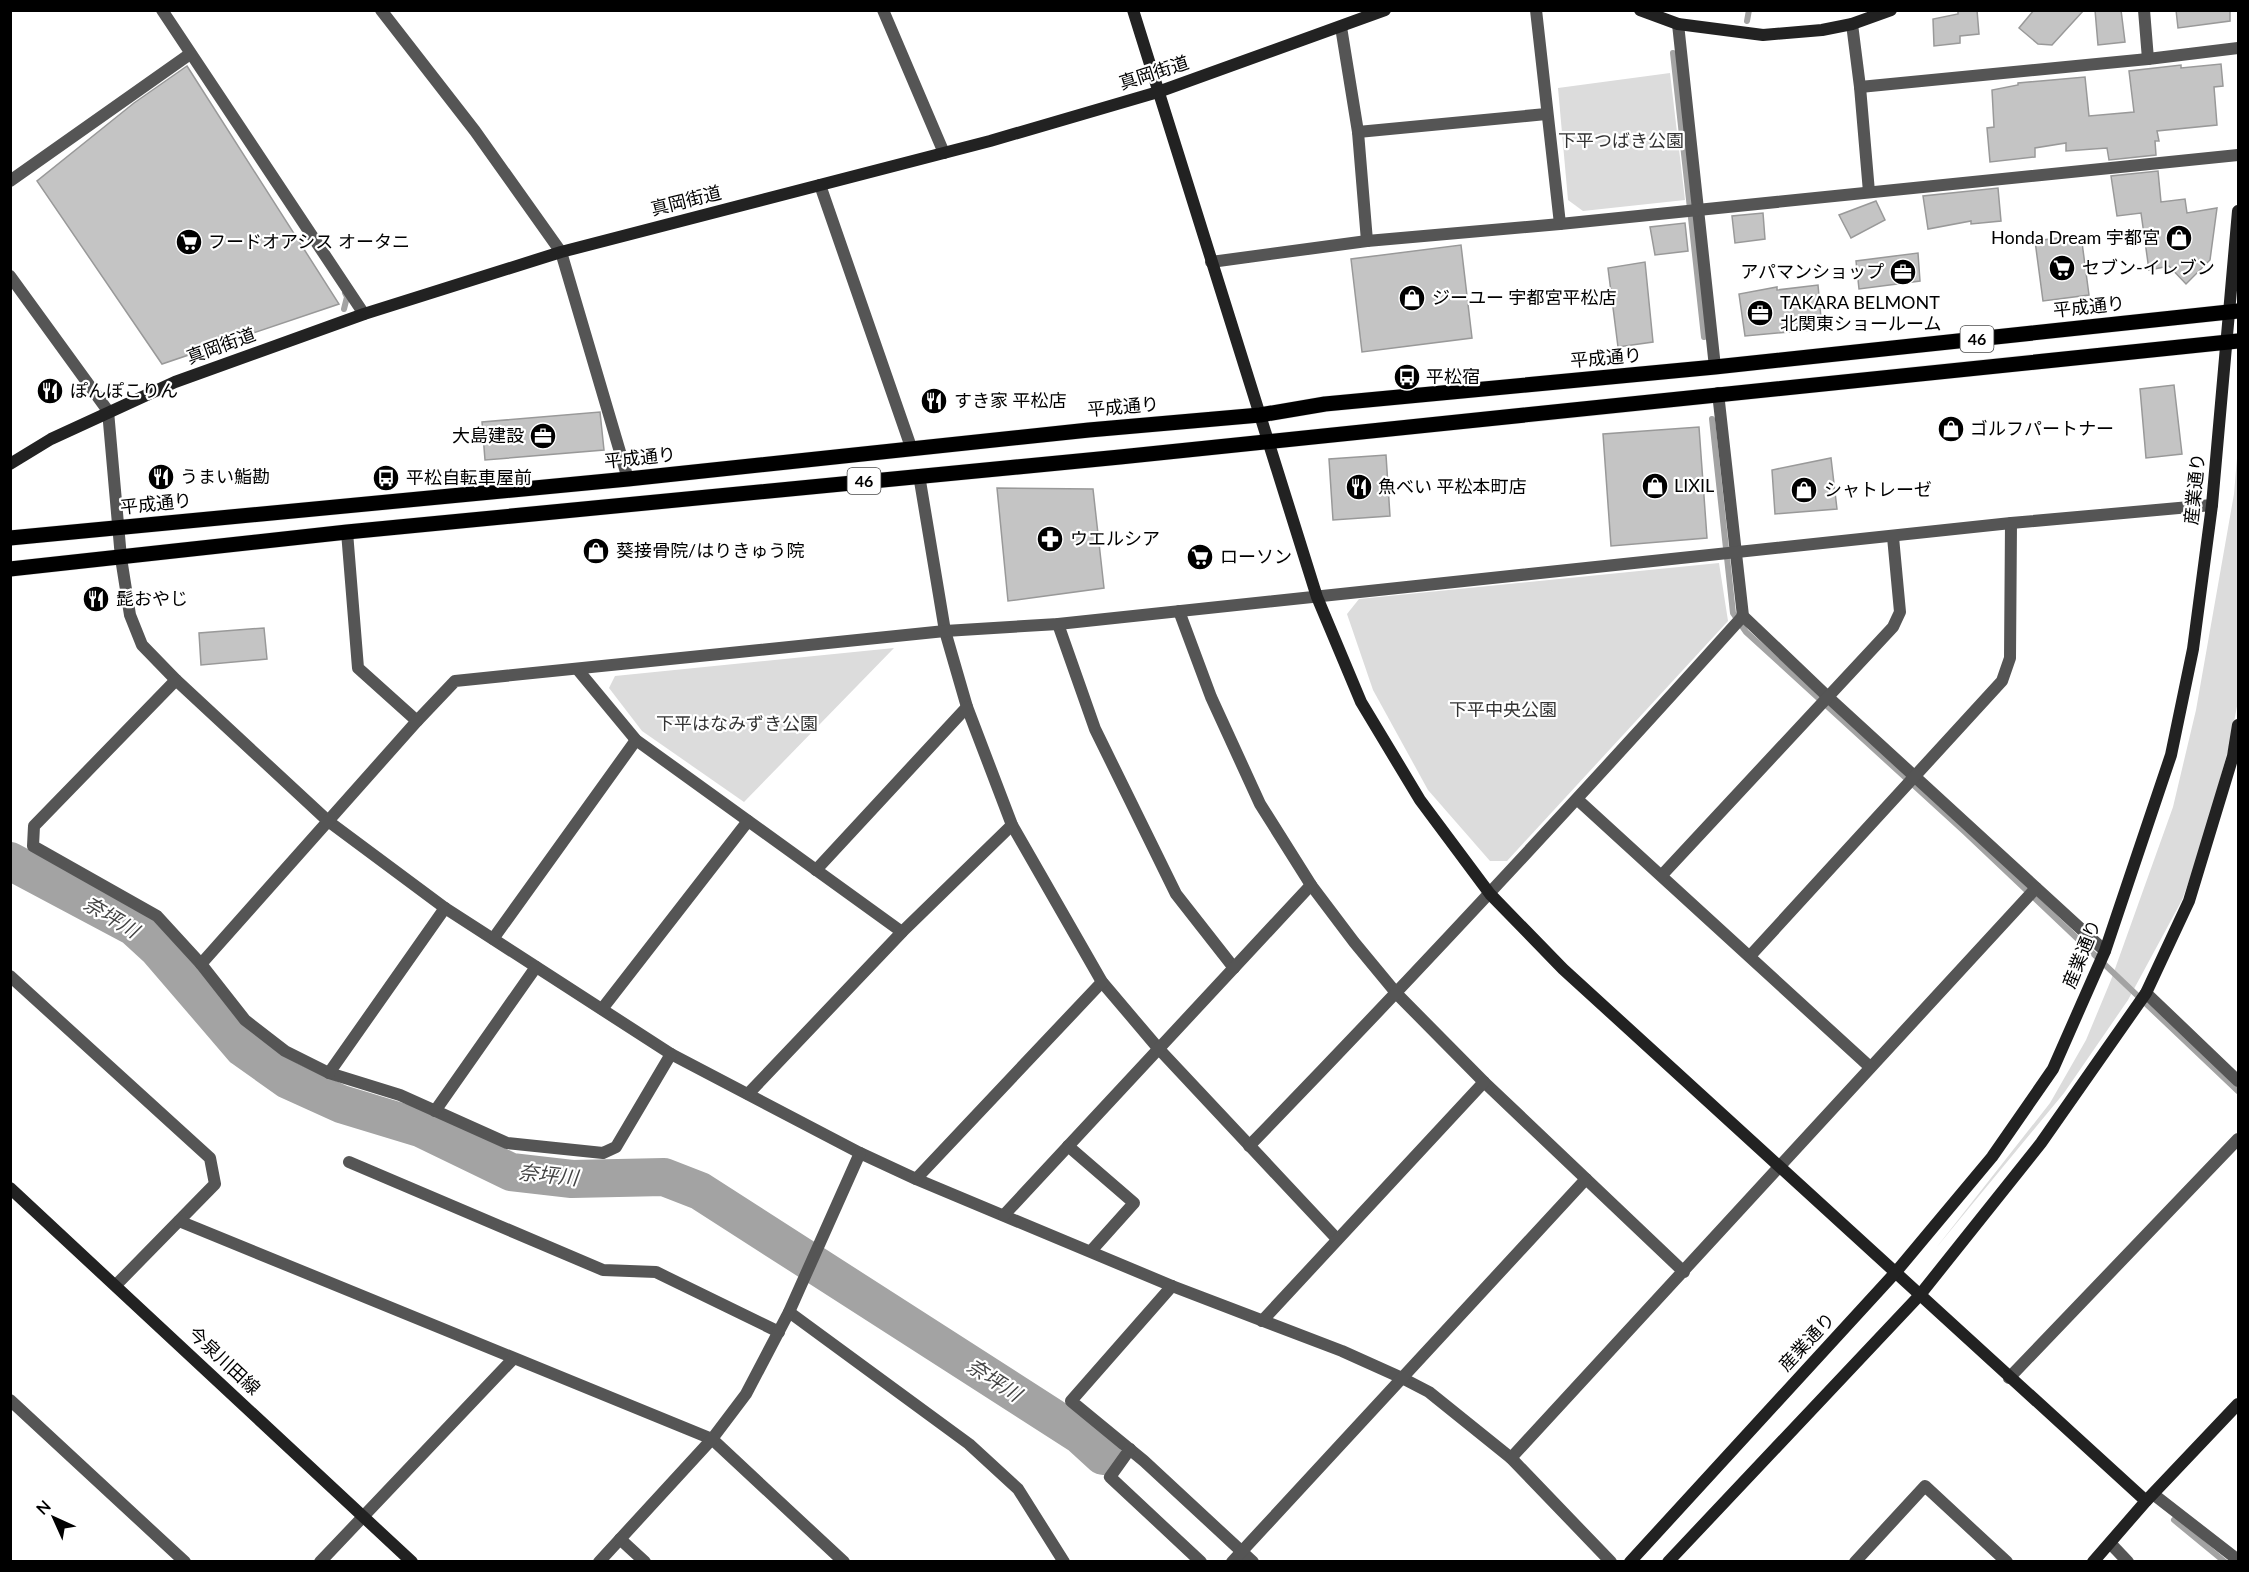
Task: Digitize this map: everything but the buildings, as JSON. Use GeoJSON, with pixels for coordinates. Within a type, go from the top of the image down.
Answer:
{"type":"FeatureCollection","features":[{"type":"Feature","properties":{"kind":"main road","name":"平成通り"},"geometry":{"type":"LineString","coordinates":[[10,538],[628,479],[1089,430],[1260,415],[1325,404],[1715,367],[2234,311]]}},
{"type":"Feature","properties":{"kind":"main road","name":"46"},"geometry":{"type":"LineString","coordinates":[[10,569],[347,532],[2232,342]]}},
{"type":"Feature","properties":{"kind":"street"},"geometry":{"type":"LineString","coordinates":[[162,10],[364,314]]}},
{"type":"Feature","properties":{"kind":"street"},"geometry":{"type":"LineString","coordinates":[[381,10],[475,131],[561,252],[628,479]]}},
{"type":"Feature","properties":{"kind":"street"},"geometry":{"type":"LineString","coordinates":[[883,10],[944,153]]}},
{"type":"Feature","properties":{"kind":"street"},"geometry":{"type":"LineString","coordinates":[[1133,10],[1317,597],[1361,702],[1420,800],[1490,894],[1563,969],[2009,1378],[2149,1498],[2238,1560]]}},
{"type":"Feature","properties":{"kind":"street","name":"真岡街道"},"geometry":{"type":"LineString","coordinates":[[10,464],[51,439],[175,382],[364,314],[561,252],[944,153],[1158,92],[1385,10]]}},
{"type":"Feature","properties":{"kind":"street"},"geometry":{"type":"LineString","coordinates":[[1536,10],[1560,224]]}},
{"type":"Feature","properties":{"kind":"street"},"geometry":{"type":"LineString","coordinates":[[1640,10],[1678,24],[1763,35],[1822,30],[1851,24],[1892,10]]}},
{"type":"Feature","properties":{"kind":"street"},"geometry":{"type":"LineString","coordinates":[[2144,10],[2148,59]]}},
{"type":"Feature","properties":{"kind":"street"},"geometry":{"type":"LineString","coordinates":[[1678,24],[1715,367]]}},
{"type":"Feature","properties":{"kind":"street"},"geometry":{"type":"LineString","coordinates":[[1851,24],[1860,87],[1869,192]]}},
{"type":"Feature","properties":{"kind":"street"},"geometry":{"type":"LineString","coordinates":[[1341,27],[1359,132],[1367,241]]}},
{"type":"Feature","properties":{"kind":"street"},"geometry":{"type":"LineString","coordinates":[[1860,87],[2238,48]]}},
{"type":"Feature","properties":{"kind":"street"},"geometry":{"type":"LineString","coordinates":[[10,181],[190,54]]}},
{"type":"Feature","properties":{"kind":"street"},"geometry":{"type":"LineString","coordinates":[[1359,132],[1546,114]]}},
{"type":"Feature","properties":{"kind":"street"},"geometry":{"type":"LineString","coordinates":[[1211,262],[1367,241],[1560,224],[2238,155]]}},
{"type":"Feature","properties":{"kind":"street"},"geometry":{"type":"LineString","coordinates":[[820,186],[912,450]]}},
{"type":"Feature","properties":{"kind":"street","name":"産業通り"},"geometry":{"type":"LineString","coordinates":[[1630,1562],[1895,1273],[1992,1156],[2053,1069],[2105,951],[2171,755],[2193,649],[2212,506],[2232,342],[2238,211]]}},
{"type":"Feature","properties":{"kind":"street"},"geometry":{"type":"LineString","coordinates":[[10,276],[108,411],[121,558],[130,615],[141,645],[328,821],[445,908],[671,1054],[860,1154],[1172,1286],[1342,1351],[1429,1392],[1511,1458],[1611,1562]]}},
{"type":"Feature","properties":{"kind":"street"},"geometry":{"type":"LineString","coordinates":[[1718,393],[1743,616],[1827,697],[2105,951]]}},
{"type":"Feature","properties":{"kind":"street"},"geometry":{"type":"LineString","coordinates":[[919,475],[945,631],[967,707],[1012,825],[1101,982],[1158,1048],[1337,1239]]}},
{"type":"Feature","properties":{"kind":"street"},"geometry":{"type":"LineString","coordinates":[[201,964],[455,681],[945,631],[1058,624],[2011,524],[2212,506]]}},
{"type":"Feature","properties":{"kind":"street"},"geometry":{"type":"LineString","coordinates":[[1750,956],[2002,681],[2010,658],[2011,524]]}},
{"type":"Feature","properties":{"kind":"street"},"geometry":{"type":"LineString","coordinates":[[347,532],[358,668],[417,721]]}},
{"type":"Feature","properties":{"kind":"street"},"geometry":{"type":"LineString","coordinates":[[1662,876],[1893,627],[1900,612],[1893,537]]}},
{"type":"Feature","properties":{"kind":"street"},"geometry":{"type":"LineString","coordinates":[[1179,611],[1211,697],[1260,804],[1311,885],[1354,942],[1397,994],[1484,1082],[1684,1272]]}},
{"type":"Feature","properties":{"kind":"street"},"geometry":{"type":"LineString","coordinates":[[1249,1146],[1397,994],[1578,800],[1743,616]]}},
{"type":"Feature","properties":{"kind":"street"},"geometry":{"type":"LineString","coordinates":[[1058,624],[1095,729],[1176,894],[1234,968]]}},
{"type":"Feature","properties":{"kind":"street"},"geometry":{"type":"LineString","coordinates":[[578,670],[636,740],[902,932]]}},
{"type":"Feature","properties":{"kind":"street"},"geometry":{"type":"LineString","coordinates":[[176,680],[34,826],[33,846],[157,916],[201,964],[245,1020],[285,1051],[329,1073],[400,1095],[507,1143],[603,1153],[616,1147],[671,1054]]}},
{"type":"Feature","properties":{"kind":"street"},"geometry":{"type":"LineString","coordinates":[[816,870],[967,707]]}},
{"type":"Feature","properties":{"kind":"street"},"geometry":{"type":"LineString","coordinates":[[1668,1562],[1918,1296],[2041,1143],[2146,993],[2190,901],[2234,756],[2238,725]]}},
{"type":"Feature","properties":{"kind":"street"},"geometry":{"type":"LineString","coordinates":[[492,939],[636,740]]}},
{"type":"Feature","properties":{"kind":"street"},"geometry":{"type":"LineString","coordinates":[[1578,800],[1870,1067]]}},
{"type":"Feature","properties":{"kind":"street"},"geometry":{"type":"LineString","coordinates":[[602,1009],[748,821]]}},
{"type":"Feature","properties":{"kind":"street"},"geometry":{"type":"LineString","coordinates":[[748,1094],[902,932],[1012,825]]}},
{"type":"Feature","properties":{"kind":"street"},"geometry":{"type":"LineString","coordinates":[[1004,1215],[1311,885]]}},
{"type":"Feature","properties":{"kind":"street"},"geometry":{"type":"LineString","coordinates":[[1511,1458],[2036,888]]}},
{"type":"Feature","properties":{"kind":"street"},"geometry":{"type":"LineString","coordinates":[[329,1073],[445,908]]}},
{"type":"Feature","properties":{"kind":"street"},"geometry":{"type":"LineString","coordinates":[[435,1111],[536,967]]}},
{"type":"Feature","properties":{"kind":"street"},"geometry":{"type":"LineString","coordinates":[[10,976],[210,1158],[215,1184],[116,1286]]}},
{"type":"Feature","properties":{"kind":"street"},"geometry":{"type":"LineString","coordinates":[[916,1179],[1101,982]]}},
{"type":"Feature","properties":{"kind":"street"},"geometry":{"type":"LineString","coordinates":[[2146,993],[2238,1081]]}},
{"type":"Feature","properties":{"kind":"street"},"geometry":{"type":"LineString","coordinates":[[1262,1321],[1484,1082]]}},
{"type":"Feature","properties":{"kind":"street"},"geometry":{"type":"LineString","coordinates":[[2009,1378],[2238,1139]]}},
{"type":"Feature","properties":{"kind":"street"},"geometry":{"type":"LineString","coordinates":[[1068,1146],[1134,1203],[1091,1251]]}},
{"type":"Feature","properties":{"kind":"street"},"geometry":{"type":"LineString","coordinates":[[599,1562],[712,1439],[746,1394],[789,1312],[860,1154]]}},
{"type":"Feature","properties":{"kind":"street"},"geometry":{"type":"LineString","coordinates":[[349,1162],[603,1270],[656,1272],[778,1332]]}},
{"type":"Feature","properties":{"kind":"street"},"geometry":{"type":"LineString","coordinates":[[1232,1562],[1586,1179]]}},
{"type":"Feature","properties":{"kind":"street","name":"今泉川田線"},"geometry":{"type":"LineString","coordinates":[[10,1188],[412,1562]]}},
{"type":"Feature","properties":{"kind":"street"},"geometry":{"type":"LineString","coordinates":[[178,1221],[712,1439],[844,1562]]}},
{"type":"Feature","properties":{"kind":"street"},"geometry":{"type":"LineString","coordinates":[[1172,1286],[1071,1401],[1130,1449],[1253,1562]]}},
{"type":"Feature","properties":{"kind":"street"},"geometry":{"type":"LineString","coordinates":[[789,1312],[969,1444],[1018,1489],[1064,1562]]}},
{"type":"Feature","properties":{"kind":"street"},"geometry":{"type":"LineString","coordinates":[[320,1562],[513,1359]]}},
{"type":"Feature","properties":{"kind":"street"},"geometry":{"type":"LineString","coordinates":[[10,1400],[185,1562]]}},
{"type":"Feature","properties":{"kind":"street"},"geometry":{"type":"LineString","coordinates":[[2092,1562],[2238,1404]]}},
{"type":"Feature","properties":{"kind":"street"},"geometry":{"type":"LineString","coordinates":[[1130,1449],[1110,1477],[1201,1562]]}},
{"type":"Feature","properties":{"kind":"street"},"geometry":{"type":"LineString","coordinates":[[1855,1562],[1925,1486],[2007,1562]]}},
{"type":"Feature","properties":{"kind":"street"},"geometry":{"type":"LineString","coordinates":[[620,1539],[645,1562]]}},
{"type":"Feature","properties":{"kind":"street"},"geometry":{"type":"LineString","coordinates":[[2110,1542],[2128,1562]]}},
{"type":"Feature","properties":{"kind":"green space","name":"下平つばき公園"},"geometry":{"type":"Polygon","coordinates":[[[1670,73],[1685,200],[1583,211],[1568,200],[1558,88],[1670,73]]]}},
{"type":"Feature","properties":{"kind":"green space"},"geometry":{"type":"Polygon","coordinates":[[[2238,446],[2238,701],[2230,743],[2201,848],[2182,900],[2128,1000],[2064,1093],[1936,1248],[2050,1103],[2086,1040],[2111,980],[2173,807],[2196,710],[2234,494],[2238,446]]]}},
{"type":"Feature","properties":{"kind":"green space","name":"下平中央公園"},"geometry":{"type":"Polygon","coordinates":[[[1719,563],[1728,621],[1507,861],[1490,861],[1428,790],[1373,690],[1347,614],[1359,599],[1719,563]]]}},
{"type":"Feature","properties":{"kind":"green space","name":"下平はなみずき公園"},"geometry":{"type":"Polygon","coordinates":[[[894,648],[744,802],[642,731],[609,688],[615,676],[894,648]]]}},
{"type":"Feature","properties":{"kind":"waterway"},"geometry":{"type":"LineString","coordinates":[[1747,21],[1749,10]]}},
{"type":"Feature","properties":{"kind":"waterway"},"geometry":{"type":"LineString","coordinates":[[1673,53],[1704,337]]}},
{"type":"Feature","properties":{"kind":"waterway"},"geometry":{"type":"LineString","coordinates":[[344,309],[347,297],[345,293]]}},
{"type":"Feature","properties":{"kind":"waterway"},"geometry":{"type":"LineString","coordinates":[[1712,419],[1733,613],[1746,632],[1965,832],[2238,1091]]}},
{"type":"Feature","properties":{"kind":"waterway","name":"奈坪川"},"geometry":{"type":"LineString","coordinates":[[10,861],[134,927],[158,949],[243,1048],[288,1080],[341,1104],[420,1128],[511,1172],[572,1179],[664,1177],[700,1191],[1080,1435],[1103,1456]]}},
{"type":"Feature","properties":{"kind":"waterway"},"geometry":{"type":"LineString","coordinates":[[2174,1520],[2225,1562]]}},
{"type":"Feature","properties":{"kind":"place","name":"Honda Dream 宇都宮"},"geometry":{"type":"Point","coordinates":[2179,238]}},
{"type":"Feature","properties":{"kind":"place","name":"フードオアシス オータニ"},"geometry":{"type":"Point","coordinates":[189,242]}},
{"type":"Feature","properties":{"kind":"place","name":"セブン-イレブン"},"geometry":{"type":"Point","coordinates":[2062,268]}},
{"type":"Feature","properties":{"kind":"place","name":"アパマンショップ"},"geometry":{"type":"Point","coordinates":[1903,272]}},
{"type":"Feature","properties":{"kind":"place","name":"ジーユー 宇都宮平松店"},"geometry":{"type":"Point","coordinates":[1412,298]}},
{"type":"Feature","properties":{"kind":"place","name":"TAKARA BELMONT 北関東ショールーム"},"geometry":{"type":"Point","coordinates":[1760,313]}},
{"type":"Feature","properties":{"kind":"place","name":"平松宿"},"geometry":{"type":"Point","coordinates":[1407,377]}},
{"type":"Feature","properties":{"kind":"place","name":"ぽんぽこりん"},"geometry":{"type":"Point","coordinates":[50,391]}},
{"type":"Feature","properties":{"kind":"place","name":"すき家 平松店"},"geometry":{"type":"Point","coordinates":[934,401]}},
{"type":"Feature","properties":{"kind":"place","name":"ゴルフパートナー"},"geometry":{"type":"Point","coordinates":[1951,429]}},
{"type":"Feature","properties":{"kind":"place","name":"大島建設"},"geometry":{"type":"Point","coordinates":[543,436]}},
{"type":"Feature","properties":{"kind":"place","name":"うまい鮨勘"},"geometry":{"type":"Point","coordinates":[161,477]}},
{"type":"Feature","properties":{"kind":"place","name":"平松自転車屋前"},"geometry":{"type":"Point","coordinates":[386,478]}},
{"type":"Feature","properties":{"kind":"place","name":"LIXIL"},"geometry":{"type":"Point","coordinates":[1655,486]}},
{"type":"Feature","properties":{"kind":"place","name":"魚べい 平松本町店"},"geometry":{"type":"Point","coordinates":[1359,487]}},
{"type":"Feature","properties":{"kind":"place","name":"シャトレーゼ"},"geometry":{"type":"Point","coordinates":[1804,490]}},
{"type":"Feature","properties":{"kind":"place","name":"ウエルシア"},"geometry":{"type":"Point","coordinates":[1050,539]}},
{"type":"Feature","properties":{"kind":"place","name":"葵接骨院/はりきゅう院"},"geometry":{"type":"Point","coordinates":[596,551]}},
{"type":"Feature","properties":{"kind":"place","name":"ローソン"},"geometry":{"type":"Point","coordinates":[1200,557]}},
{"type":"Feature","properties":{"kind":"place","name":"髭おやじ"},"geometry":{"type":"Point","coordinates":[96,599]}}]}
